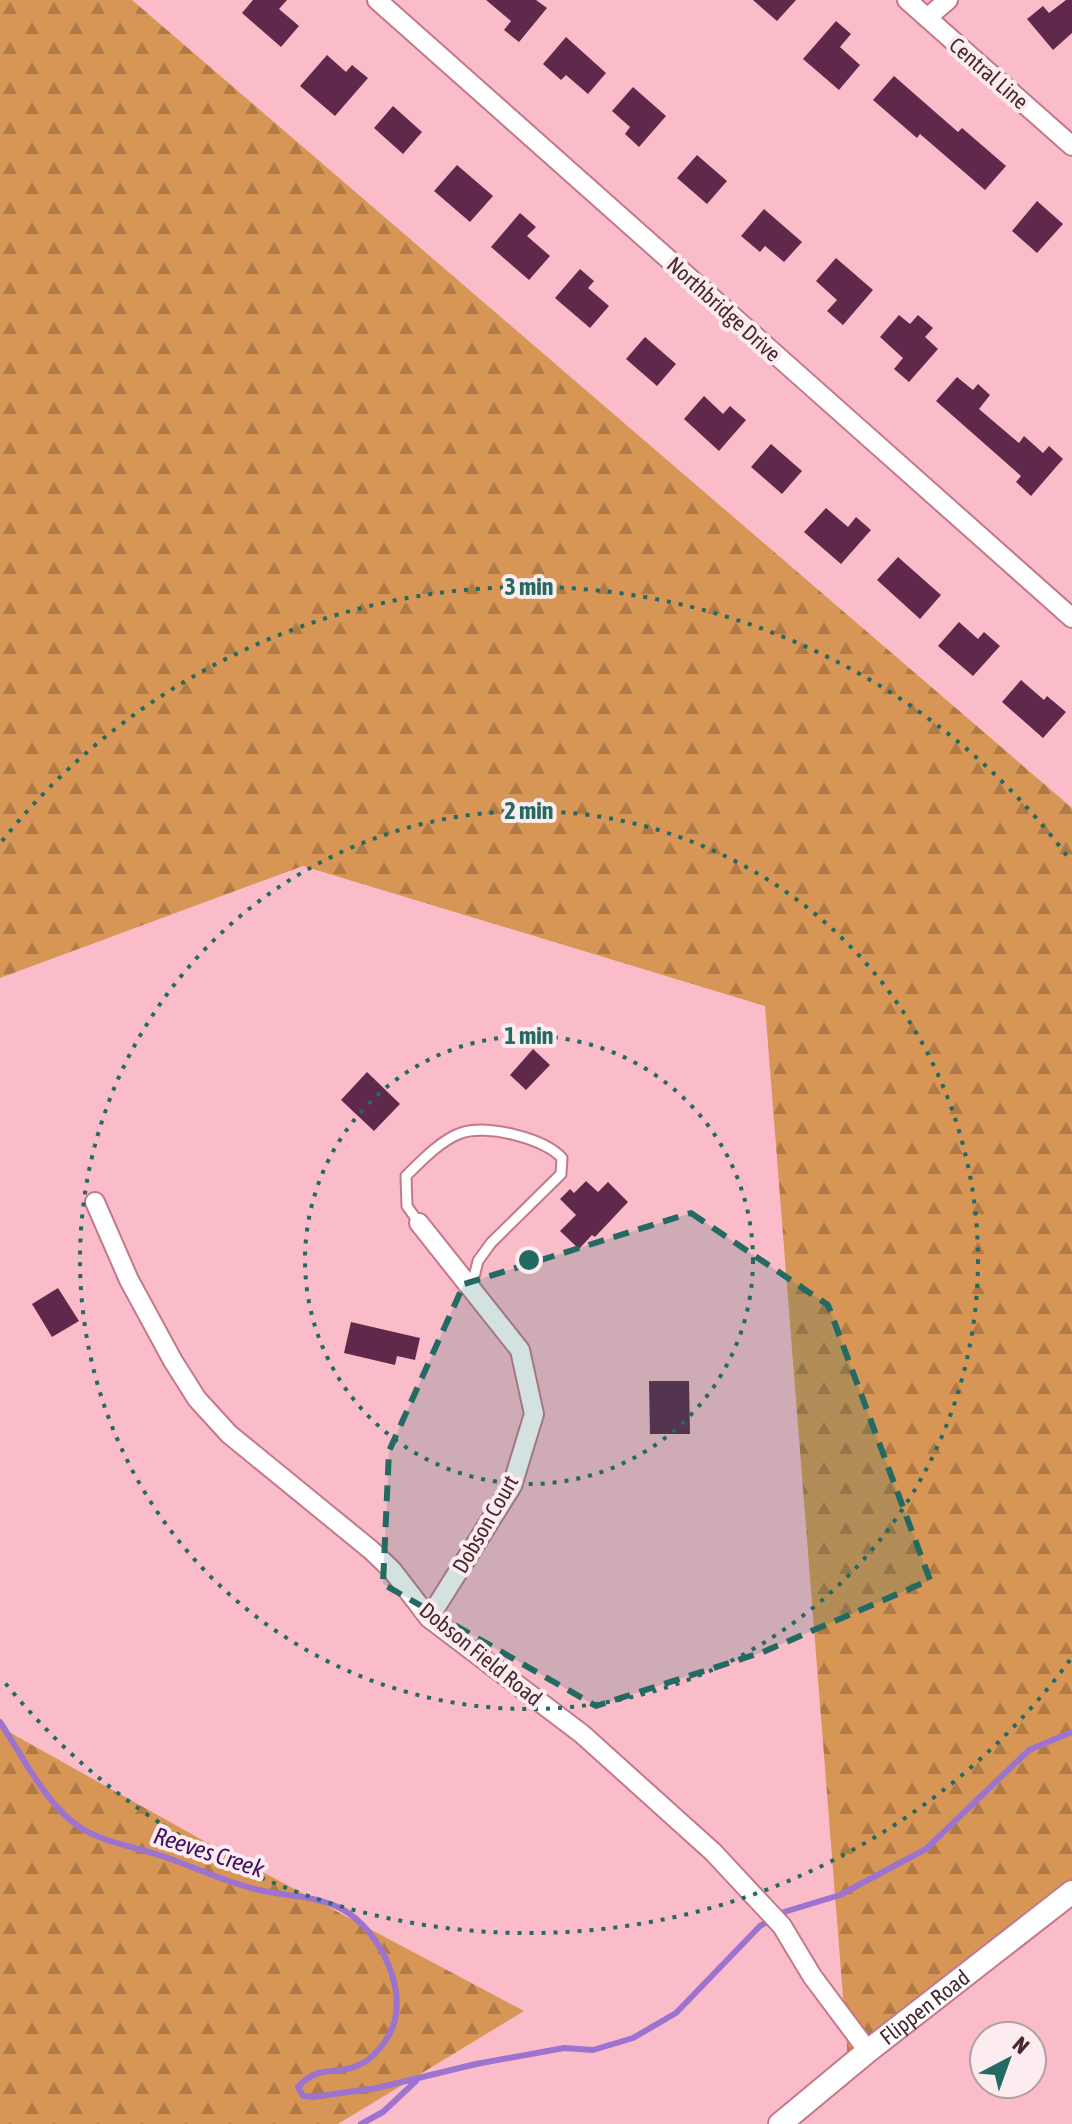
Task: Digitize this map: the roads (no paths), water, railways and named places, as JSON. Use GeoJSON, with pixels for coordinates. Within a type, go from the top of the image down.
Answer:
{"type":"FeatureCollection","features":[{"type":"Feature","properties":{"kind":"street","name":"Central Line"},"geometry":{"type":"LineString","coordinates":[[907,0],[1072,146]]}},
{"type":"Feature","properties":{"kind":"street"},"geometry":{"type":"LineString","coordinates":[[927,18],[948,0]]}},
{"type":"Feature","properties":{"kind":"street","name":"Northbridge Drive"},"geometry":{"type":"LineString","coordinates":[[385,3],[1072,618]]}},
{"type":"Feature","properties":{"kind":"street","name":"Dobson Field Road"},"geometry":{"type":"LineString","coordinates":[[95,1202],[129,1280],[197,1399],[229,1434],[371,1550],[392,1570],[429,1618],[582,1734],[713,1852],[782,1926],[812,1976],[868,2051]]}},
{"type":"Feature","properties":{"kind":"street","name":"Dobson Court"},"geometry":{"type":"LineString","coordinates":[[419,1223],[520,1350],[534,1414],[512,1486],[429,1618]]}},
{"type":"Feature","properties":{"kind":"street","name":"Flippen Road"},"geometry":{"type":"LineString","coordinates":[[780,2124],[868,2051],[1072,1892]]}},
{"type":"Feature","properties":{"kind":"lane"},"geometry":{"type":"LineString","coordinates":[[419,1223],[407,1206],[406,1176],[423,1159],[458,1134],[473,1130],[513,1135],[552,1147],[562,1158],[561,1174],[491,1243],[478,1261],[471,1289]]}},
{"type":"Feature","properties":{"kind":"waterway","name":"Reeves Creek"},"geometry":{"type":"LineString","coordinates":[[0,1722],[46,1794],[81,1828],[246,1887],[332,1904],[356,1919],[369,1932],[380,1947],[394,1983],[397,2001],[395,2019],[389,2035],[368,2060],[351,2068],[313,2075],[298,2087],[303,2096],[313,2097],[377,2088],[476,2064],[564,2048],[593,2050],[633,2038],[676,2013],[760,1926],[784,1912],[840,1895],[926,1849],[1029,1750],[1072,1732]]}},
{"type":"Feature","properties":{"kind":"waterway","name":"Reeves Creek"},"geometry":{"type":"LineString","coordinates":[[361,2124],[383,2112],[416,2081]]}}]}
